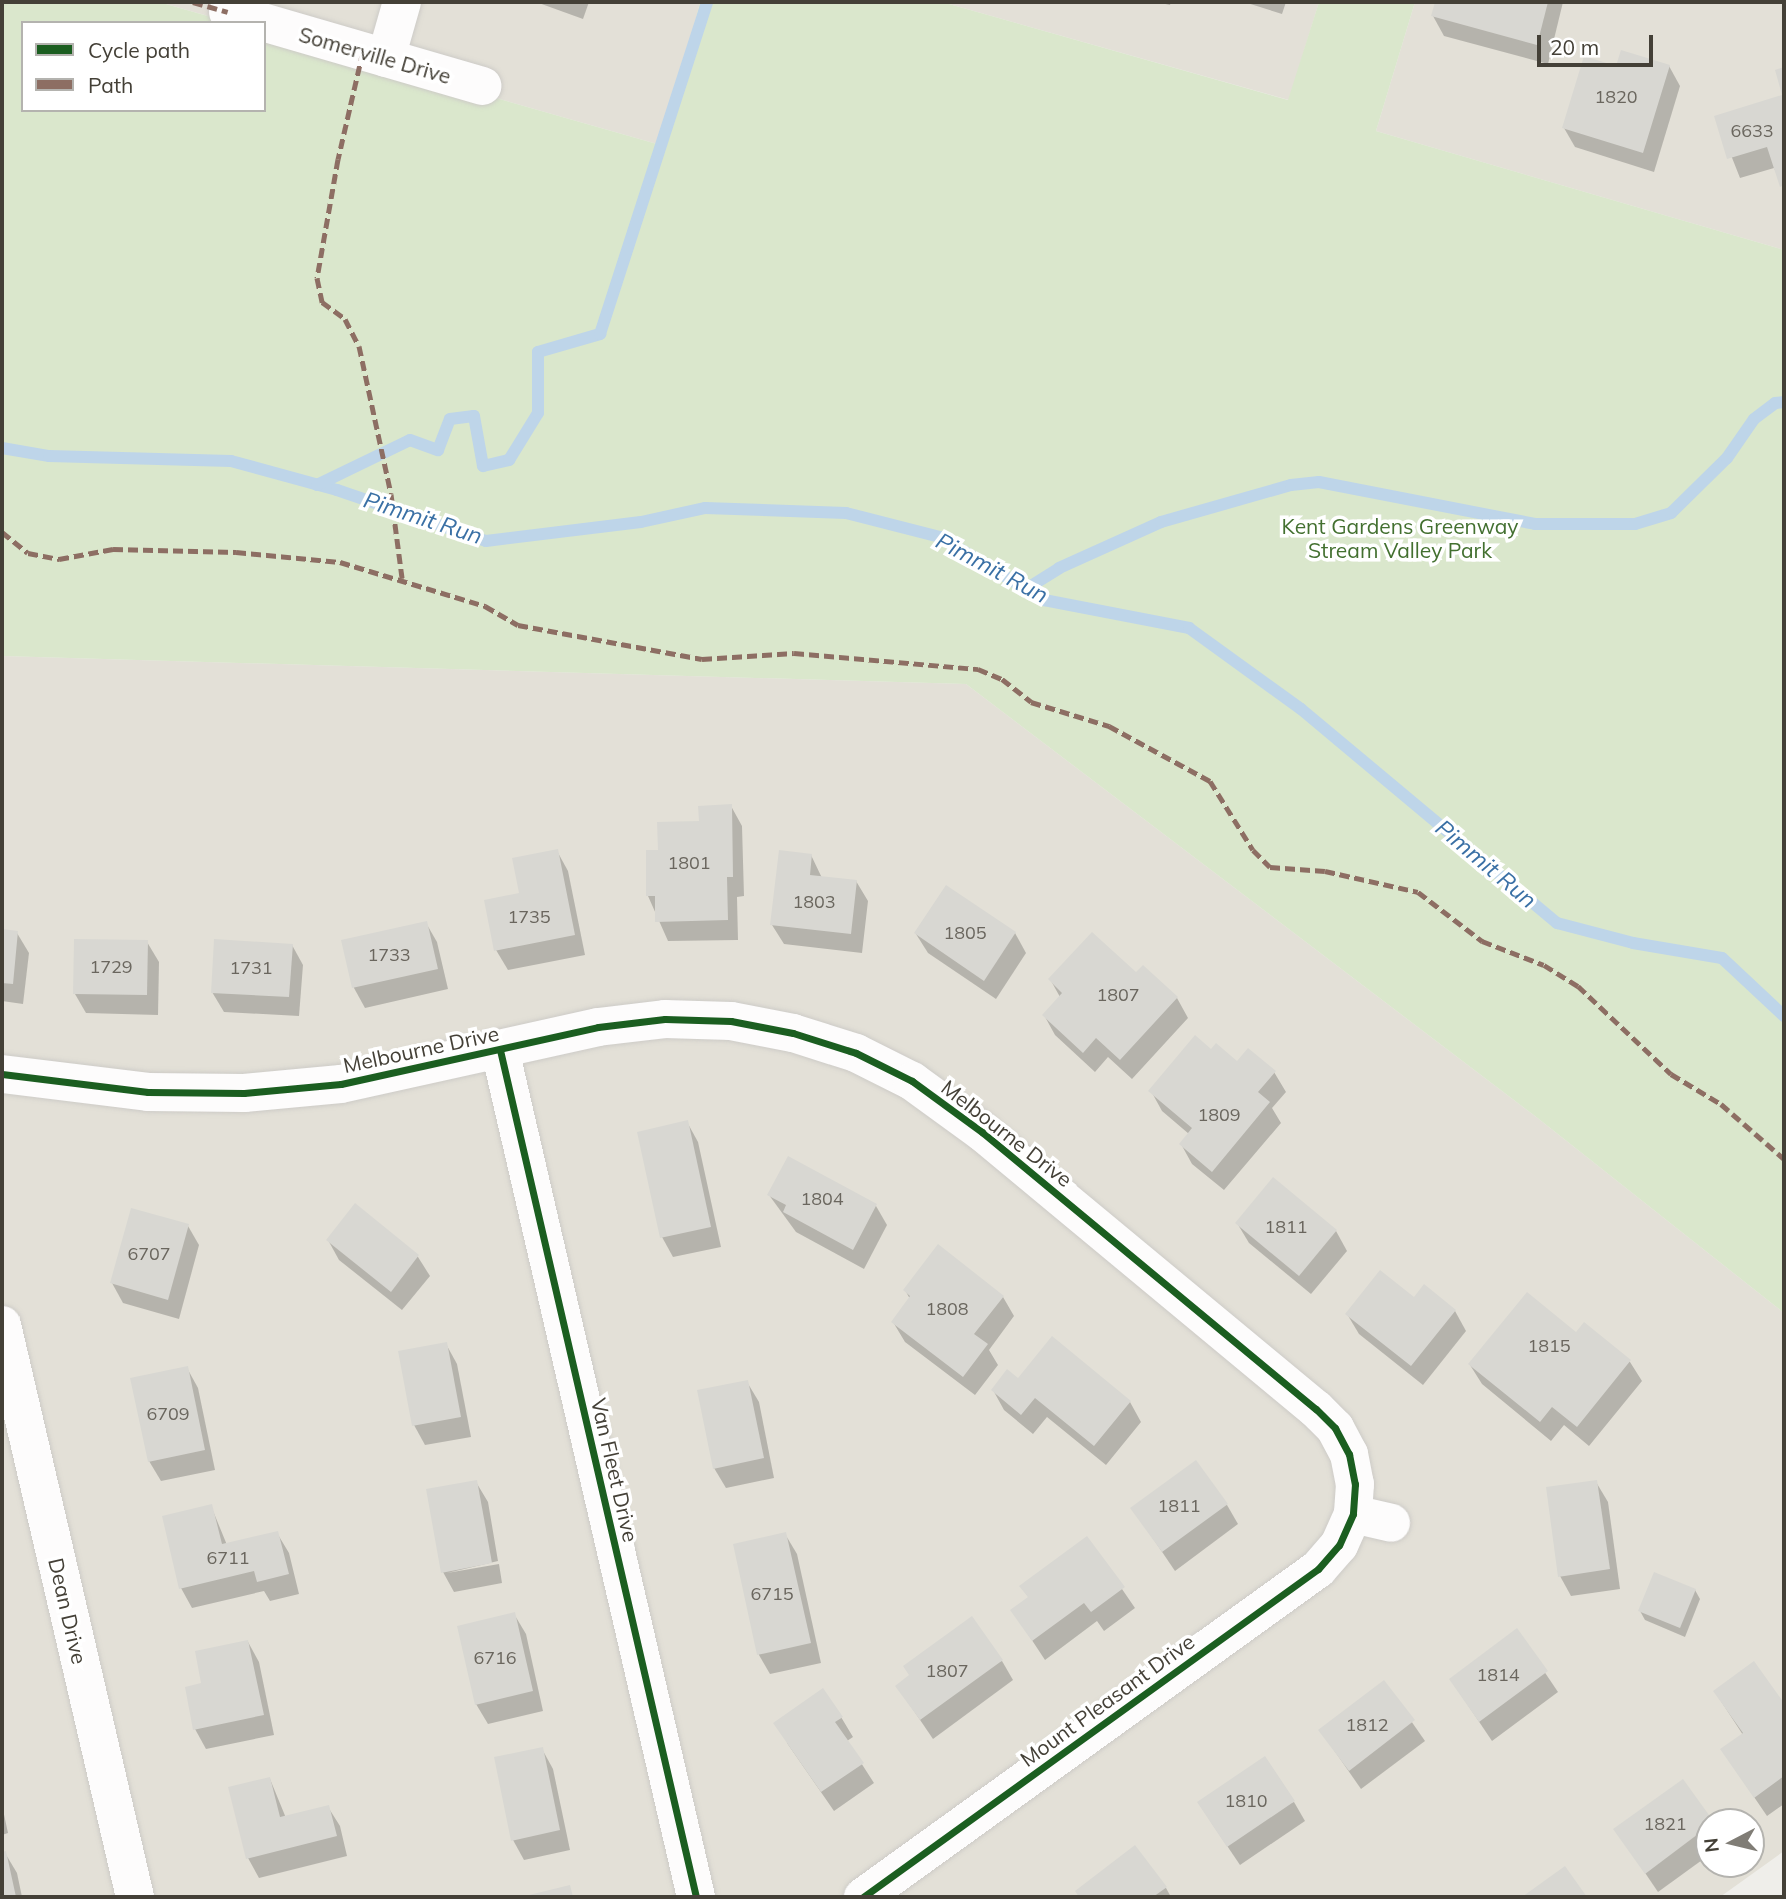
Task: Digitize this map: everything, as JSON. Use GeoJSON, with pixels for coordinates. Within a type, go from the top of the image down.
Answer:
{"type":"FeatureCollection","features":[{"type":"Feature","properties":{"kind":"street"},"geometry":{"type":"LineString","coordinates":[[386,58],[402,2]]}},
{"type":"Feature","properties":{"kind":"street","name":"Somerville Drive"},"geometry":{"type":"LineString","coordinates":[[228,12],[259,21]]}},
{"type":"Feature","properties":{"kind":"street","name":"Somerville Drive"},"geometry":{"type":"LineString","coordinates":[[266,23],[482,86]]}},
{"type":"Feature","properties":{"kind":"street","name":"Melbourne Drive"},"geometry":{"type":"LineString","coordinates":[[2,1074],[148,1092],[244,1093],[341,1084],[500,1051],[598,1027],[665,1019],[731,1021],[793,1032],[856,1053],[912,1081],[982,1132],[1317,1409],[1335,1428],[1349,1454],[1355,1484],[1353,1514]]}},
{"type":"Feature","properties":{"kind":"street","name":"Van Fleet Drive"},"geometry":{"type":"LineString","coordinates":[[500,1051],[696,1897]]}},
{"type":"Feature","properties":{"kind":"street","name":"Dean Drive"},"geometry":{"type":"LineString","coordinates":[[2,1325],[135,1897]]}},
{"type":"Feature","properties":{"kind":"street"},"geometry":{"type":"LineString","coordinates":[[1353,1514],[1391,1523]]}},
{"type":"Feature","properties":{"kind":"street","name":"Mount Pleasant Drive"},"geometry":{"type":"LineString","coordinates":[[863,1897],[1318,1569],[1339,1545],[1353,1514]]}},
{"type":"Feature","properties":{"kind":"shaded area"},"geometry":{"type":"Polygon","coordinates":[[[159,2],[700,2],[664,146],[266,33],[266,21],[226,21],[159,2]]]}},
{"type":"Feature","properties":{"kind":"shaded area"},"geometry":{"type":"Polygon","coordinates":[[[942,2],[1319,2],[1289,100],[942,2]]]}},
{"type":"Feature","properties":{"kind":"shaded area"},"geometry":{"type":"Polygon","coordinates":[[[1415,2],[1784,2],[1784,250],[1376,131],[1415,2]]]}},
{"type":"Feature","properties":{"kind":"shaded area"},"geometry":{"type":"Polygon","coordinates":[[[2,656],[966,684],[1535,1116],[1784,1313],[1784,1851],[1765,1865],[1765,1808],[1695,1808],[1695,1878],[1746,1878],[1720,1897],[2,1897],[2,656]]]}},
{"type":"Feature","properties":{"kind":"green space","name":"Kent Gardens Greenway Stream Valley Park"},"geometry":{"type":"Polygon","coordinates":[[[2,2],[159,2],[225,21],[21,21],[21,112],[266,112],[266,33],[664,146],[700,2],[942,2],[1288,100],[1319,2],[1415,2],[1376,131],[1784,250],[1784,1313],[1535,1116],[966,684],[2,656],[2,2]]]}},
{"type":"Feature","properties":{"kind":"building"},"geometry":{"type":"Polygon","coordinates":[[[1435,2],[1548,2],[1537,45],[1431,16],[1435,2]]]}},
{"type":"Feature","properties":{"kind":"building"},"geometry":{"type":"Polygon","coordinates":[[[1621,50],[1670,65],[1643,153],[1562,128],[1584,56],[1616,66],[1621,50]]]}},
{"type":"Feature","properties":{"kind":"building"},"geometry":{"type":"Polygon","coordinates":[[[1784,67],[1784,185],[1780,187],[1767,147],[1727,159],[1714,116],[1782,95],[1775,70],[1784,67]]]}},
{"type":"Feature","properties":{"kind":"building"},"geometry":{"type":"Polygon","coordinates":[[[732,804],[733,877],[727,877],[728,920],[655,922],[655,896],[646,896],[646,850],[658,850],[657,822],[699,821],[698,806],[732,804]]]}},
{"type":"Feature","properties":{"kind":"building"},"geometry":{"type":"Polygon","coordinates":[[[558,849],[575,935],[494,951],[484,900],[519,893],[512,858],[558,849]]]}},
{"type":"Feature","properties":{"kind":"building"},"geometry":{"type":"Polygon","coordinates":[[[779,850],[812,854],[810,875],[857,880],[851,934],[770,925],[779,850]]]}},
{"type":"Feature","properties":{"kind":"building"},"geometry":{"type":"Polygon","coordinates":[[[946,885],[1016,932],[984,981],[914,933],[946,885]]]}},
{"type":"Feature","properties":{"kind":"building"},"geometry":{"type":"Polygon","coordinates":[[[427,921],[438,969],[352,988],[341,940],[427,921]]]}},
{"type":"Feature","properties":{"kind":"building"},"geometry":{"type":"Polygon","coordinates":[[[2,929],[18,931],[13,984],[2,983],[2,929]]]}},
{"type":"Feature","properties":{"kind":"building"},"geometry":{"type":"Polygon","coordinates":[[[1092,932],[1136,972],[1143,965],[1178,997],[1120,1060],[1096,1038],[1083,1053],[1042,1015],[1062,993],[1048,979],[1092,932]]]}},
{"type":"Feature","properties":{"kind":"building"},"geometry":{"type":"Polygon","coordinates":[[[74,939],[148,940],[147,995],[73,994],[74,939]]]}},
{"type":"Feature","properties":{"kind":"building"},"geometry":{"type":"Polygon","coordinates":[[[214,939],[293,944],[289,997],[211,993],[214,939]]]}},
{"type":"Feature","properties":{"kind":"building"},"geometry":{"type":"Polygon","coordinates":[[[1195,1035],[1211,1049],[1216,1043],[1237,1061],[1248,1048],[1276,1071],[1258,1092],[1270,1102],[1212,1172],[1179,1144],[1192,1128],[1148,1091],[1195,1035]]]}},
{"type":"Feature","properties":{"kind":"building"},"geometry":{"type":"Polygon","coordinates":[[[688,1120],[711,1227],[660,1238],[637,1132],[688,1120]]]}},
{"type":"Feature","properties":{"kind":"building"},"geometry":{"type":"Polygon","coordinates":[[[788,1156],[877,1204],[853,1250],[783,1212],[786,1205],[767,1195],[788,1156]]]}},
{"type":"Feature","properties":{"kind":"building"},"geometry":{"type":"Polygon","coordinates":[[[1273,1177],[1337,1230],[1299,1276],[1235,1223],[1273,1177]]]}},
{"type":"Feature","properties":{"kind":"building"},"geometry":{"type":"Polygon","coordinates":[[[355,1203],[419,1255],[391,1292],[326,1240],[355,1203]]]}},
{"type":"Feature","properties":{"kind":"building"},"geometry":{"type":"Polygon","coordinates":[[[131,1208],[189,1224],[168,1300],[110,1283],[131,1208]]]}},
{"type":"Feature","properties":{"kind":"building"},"geometry":{"type":"Polygon","coordinates":[[[938,1244],[1004,1296],[974,1334],[988,1344],[963,1377],[891,1322],[910,1296],[903,1290],[938,1244]]]}},
{"type":"Feature","properties":{"kind":"building"},"geometry":{"type":"Polygon","coordinates":[[[1380,1270],[1414,1297],[1424,1284],[1456,1310],[1411,1366],[1345,1314],[1380,1270]]]}},
{"type":"Feature","properties":{"kind":"building"},"geometry":{"type":"Polygon","coordinates":[[[1527,1292],[1576,1332],[1584,1322],[1631,1360],[1577,1427],[1552,1407],[1540,1422],[1468,1364],[1527,1292]]]}},
{"type":"Feature","properties":{"kind":"building"},"geometry":{"type":"Polygon","coordinates":[[[1052,1336],[1131,1401],[1094,1446],[1035,1398],[1021,1415],[991,1390],[1007,1369],[1018,1378],[1052,1336]]]}},
{"type":"Feature","properties":{"kind":"building"},"geometry":{"type":"Polygon","coordinates":[[[447,1342],[461,1417],[412,1426],[398,1351],[447,1342]]]}},
{"type":"Feature","properties":{"kind":"building"},"geometry":{"type":"Polygon","coordinates":[[[188,1366],[205,1450],[148,1462],[130,1378],[188,1366]]]}},
{"type":"Feature","properties":{"kind":"building"},"geometry":{"type":"Polygon","coordinates":[[[748,1380],[764,1458],[713,1469],[697,1390],[748,1380]]]}},
{"type":"Feature","properties":{"kind":"building"},"geometry":{"type":"Polygon","coordinates":[[[1196,1460],[1228,1504],[1162,1552],[1130,1508],[1196,1460]]]}},
{"type":"Feature","properties":{"kind":"building"},"geometry":{"type":"Polygon","coordinates":[[[477,1480],[492,1563],[441,1573],[426,1489],[477,1480]]]}},
{"type":"Feature","properties":{"kind":"building"},"geometry":{"type":"Polygon","coordinates":[[[1597,1480],[1610,1569],[1558,1577],[1546,1487],[1597,1480]]]}},
{"type":"Feature","properties":{"kind":"building"},"geometry":{"type":"Polygon","coordinates":[[[212,1504],[222,1544],[278,1531],[289,1574],[257,1582],[254,1571],[179,1589],[162,1516],[212,1504]]]}},
{"type":"Feature","properties":{"kind":"building"},"geometry":{"type":"Polygon","coordinates":[[[786,1532],[811,1643],[757,1655],[733,1544],[786,1532]]]}},
{"type":"Feature","properties":{"kind":"building"},"geometry":{"type":"Polygon","coordinates":[[[1087,1536],[1125,1587],[1091,1612],[1084,1603],[1032,1641],[1010,1610],[1028,1597],[1019,1586],[1087,1536]]]}},
{"type":"Feature","properties":{"kind":"building"},"geometry":{"type":"Polygon","coordinates":[[[1654,1572],[1696,1589],[1680,1628],[1638,1611],[1654,1572]]]}},
{"type":"Feature","properties":{"kind":"building"},"geometry":{"type":"Polygon","coordinates":[[[515,1612],[533,1691],[475,1705],[457,1626],[515,1612]]]}},
{"type":"Feature","properties":{"kind":"building"},"geometry":{"type":"Polygon","coordinates":[[[972,1616],[1003,1660],[920,1720],[895,1686],[909,1675],[903,1666],[972,1616]]]}},
{"type":"Feature","properties":{"kind":"building"},"geometry":{"type":"Polygon","coordinates":[[[1517,1628],[1548,1671],[1479,1722],[1449,1679],[1517,1628]]]}},
{"type":"Feature","properties":{"kind":"building"},"geometry":{"type":"Polygon","coordinates":[[[248,1640],[264,1715],[193,1730],[185,1687],[201,1683],[195,1651],[248,1640]]]}},
{"type":"Feature","properties":{"kind":"building"},"geometry":{"type":"Polygon","coordinates":[[[1754,1661],[1784,1703],[1784,1776],[1754,1798],[1720,1749],[1743,1733],[1713,1691],[1754,1661]]]}},
{"type":"Feature","properties":{"kind":"building"},"geometry":{"type":"Polygon","coordinates":[[[1384,1680],[1415,1720],[1349,1771],[1318,1730],[1384,1680]]]}},
{"type":"Feature","properties":{"kind":"building"},"geometry":{"type":"Polygon","coordinates":[[[823,1688],[843,1717],[835,1722],[864,1763],[821,1792],[773,1723],[823,1688]]]}},
{"type":"Feature","properties":{"kind":"building"},"geometry":{"type":"Polygon","coordinates":[[[543,1747],[560,1830],[511,1841],[494,1757],[543,1747]]]}},
{"type":"Feature","properties":{"kind":"building"},"geometry":{"type":"Polygon","coordinates":[[[1265,1756],[1295,1801],[1227,1847],[1197,1802],[1265,1756]]]}},
{"type":"Feature","properties":{"kind":"building"},"geometry":{"type":"Polygon","coordinates":[[[270,1777],[280,1817],[329,1805],[337,1836],[246,1859],[228,1787],[270,1777]]]}},
{"type":"Feature","properties":{"kind":"building"},"geometry":{"type":"Polygon","coordinates":[[[1683,1779],[1704,1808],[1695,1808],[1695,1836],[1645,1874],[1613,1829],[1683,1779]]]}},
{"type":"Feature","properties":{"kind":"building"},"geometry":{"type":"Polygon","coordinates":[[[1135,1845],[1167,1887],[1153,1897],[1079,1897],[1075,1891],[1135,1845]]]}},
{"type":"Feature","properties":{"kind":"building"},"geometry":{"type":"Polygon","coordinates":[[[6,1851],[16,1897],[2,1897],[2,1852],[6,1851]]]}},
{"type":"Feature","properties":{"kind":"building"},"geometry":{"type":"Polygon","coordinates":[[[1565,1866],[1587,1897],[1522,1897],[1565,1866]]]}},
{"type":"Feature","properties":{"kind":"building"},"geometry":{"type":"Polygon","coordinates":[[[570,1885],[573,1897],[525,1897],[525,1896],[570,1885]]]}},
{"type":"Feature","properties":{"kind":"waterway"},"geometry":{"type":"LineString","coordinates":[[317,485],[410,440],[438,450],[450,419],[474,416],[483,466],[509,460],[538,413],[538,352],[600,334],[707,2]]}},
{"type":"Feature","properties":{"kind":"waterway"},"geometry":{"type":"LineString","coordinates":[[1026,589],[1059,568],[1161,522],[1291,485],[1319,482],[1535,524],[1635,524],[1671,513],[1727,458],[1754,419],[1775,403],[1784,402]]}},
{"type":"Feature","properties":{"kind":"waterway","name":"Pimmit Run"},"geometry":{"type":"LineString","coordinates":[[2,448],[49,456],[231,461],[337,490],[486,541],[641,522],[705,508],[846,513],[940,537],[1044,600],[1189,628],[1301,709],[1557,923],[1633,943],[1722,958],[1784,1016]]}},
{"type":"Feature","properties":{"kind":"marked path"},"geometry":{"type":"LineString","coordinates":[[193,2],[228,12]]}},
{"type":"Feature","properties":{"kind":"marked path"},"geometry":{"type":"LineString","coordinates":[[363,51],[338,159],[317,278],[322,302],[345,319],[359,346],[391,494],[402,578]]}},
{"type":"Feature","properties":{"kind":"marked path"},"geometry":{"type":"LineString","coordinates":[[2,532],[28,553],[59,559],[113,549],[236,552],[340,562],[485,606],[518,625],[702,659],[794,653],[978,669],[1002,679],[1031,702],[1109,726],[1210,781],[1253,850],[1270,867],[1325,871],[1418,892],[1482,941],[1544,965],[1578,986],[1671,1074],[1721,1104],[1784,1159]]}},
{"type":"Feature","properties":{"kind":"cycle path"},"geometry":{"type":"LineString","coordinates":[[2,1074],[148,1092],[244,1093],[341,1084],[598,1027],[665,1019],[731,1021],[793,1033],[856,1053],[912,1081],[982,1132],[1316,1409],[1335,1428],[1349,1454],[1355,1484],[1353,1514],[1339,1545],[1318,1569],[863,1897]]}},
{"type":"Feature","properties":{"kind":"cycle path"},"geometry":{"type":"LineString","coordinates":[[500,1050],[696,1897]]}}]}
